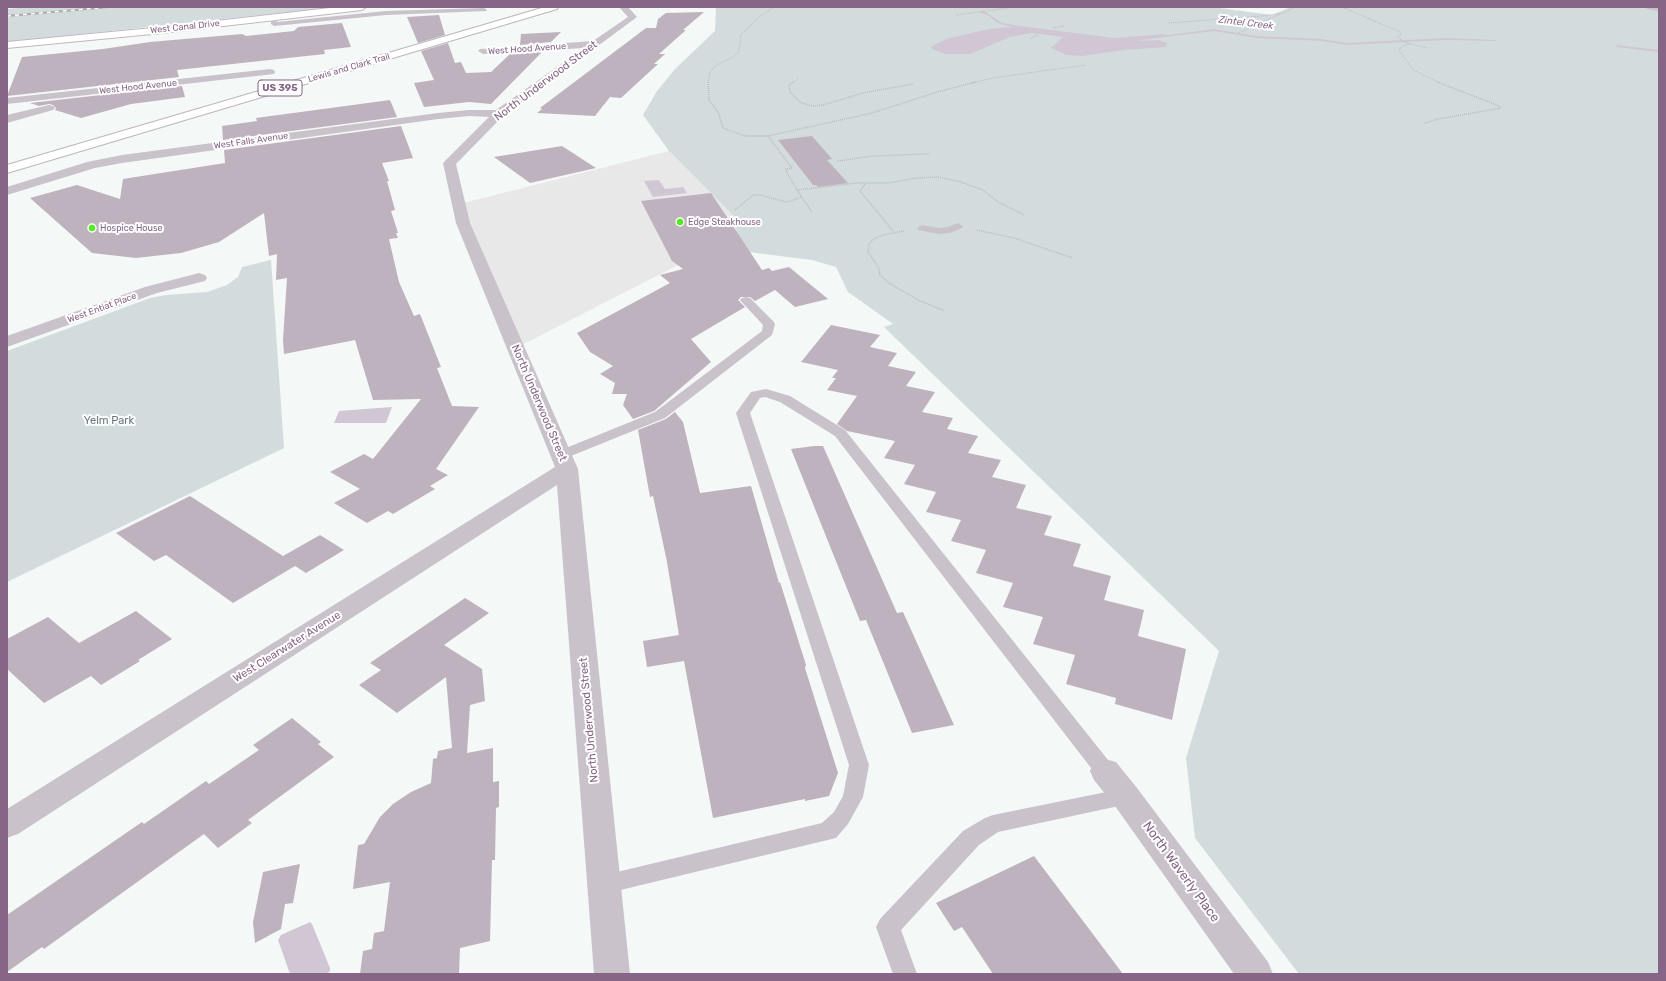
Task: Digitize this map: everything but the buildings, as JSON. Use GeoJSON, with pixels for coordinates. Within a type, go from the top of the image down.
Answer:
{"type":"FeatureCollection","features":[{"type":"Feature","properties":{"kind":"main road","name":"West Canal Drive"},"geometry":{"type":"LineString","coordinates":[[7,45],[362,7]]}},
{"type":"Feature","properties":{"kind":"main road","name":"Lewis and Clark Trail"},"geometry":{"type":"LineString","coordinates":[[7,158],[529,7]]}},
{"type":"Feature","properties":{"kind":"main road","name":"Lewis and Clark Trail"},"geometry":{"type":"LineString","coordinates":[[7,169],[554,7]]}},
{"type":"Feature","properties":{"kind":"street","name":"North Underwood Street"},"geometry":{"type":"LineString","coordinates":[[612,974],[564,462],[463,223],[449,163],[499,114],[633,17],[622,7]]}},
{"type":"Feature","properties":{"kind":"street"},"geometry":{"type":"LineString","coordinates":[[1650,7],[1659,8]]}},
{"type":"Feature","properties":{"kind":"street","name":"West Hood Avenue"},"geometry":{"type":"LineString","coordinates":[[483,51],[595,44]]}},
{"type":"Feature","properties":{"kind":"street","name":"West Hood Avenue"},"geometry":{"type":"LineString","coordinates":[[7,101],[270,72]]}},
{"type":"Feature","properties":{"kind":"street"},"geometry":{"type":"LineString","coordinates":[[7,119],[124,88]]}},
{"type":"Feature","properties":{"kind":"street","name":"West Falls Avenue"},"geometry":{"type":"LineString","coordinates":[[7,191],[92,165],[122,158],[438,116],[469,113],[499,114]]}},
{"type":"Feature","properties":{"kind":"street","name":"West Entiat Place"},"geometry":{"type":"LineString","coordinates":[[7,342],[151,290],[199,278]]}},
{"type":"Feature","properties":{"kind":"street","name":"West Clearwater Avenue"},"geometry":{"type":"LineString","coordinates":[[7,825],[564,462]]}},
{"type":"Feature","properties":{"kind":"street","name":"North Waverly Place"},"geometry":{"type":"LineString","coordinates":[[1105,771],[1126,797],[1255,974]]}},
{"type":"Feature","properties":{"kind":"lane"},"geometry":{"type":"LineString","coordinates":[[274,17],[274,24],[386,13],[484,10]]}},
{"type":"Feature","properties":{"kind":"lane"},"geometry":{"type":"LineString","coordinates":[[922,228],[940,231],[950,230],[958,226]]}},
{"type":"Feature","properties":{"kind":"lane"},"geometry":{"type":"LineString","coordinates":[[564,462],[660,415],[768,332],[769,324],[746,300]]}},
{"type":"Feature","properties":{"kind":"lane"},"geometry":{"type":"LineString","coordinates":[[604,884],[828,831],[842,818],[853,797],[859,765],[743,413],[756,395],[766,393],[785,400],[840,433],[1105,771]]}},
{"type":"Feature","properties":{"kind":"lane"},"geometry":{"type":"LineString","coordinates":[[905,974],[888,927],[971,838],[993,824],[1126,797]]}},
{"type":"Feature","properties":{"kind":"path"},"geometry":{"type":"LineString","coordinates":[[774,7],[759,17],[741,35],[739,51],[735,56],[715,66],[710,72],[708,78],[709,100],[718,112],[723,128],[745,136],[768,136],[872,113],[975,81],[1086,65]]}},
{"type":"Feature","properties":{"kind":"path"},"geometry":{"type":"LineString","coordinates":[[956,14],[1015,7]]}},
{"type":"Feature","properties":{"kind":"path"},"geometry":{"type":"LineString","coordinates":[[1239,33],[1295,7]]}},
{"type":"Feature","properties":{"kind":"path"},"geometry":{"type":"LineString","coordinates":[[1342,7],[1400,32],[1401,34],[1397,37],[1404,42],[1426,48]]}},
{"type":"Feature","properties":{"kind":"path"},"geometry":{"type":"LineString","coordinates":[[1169,23],[1243,18],[1284,13]]}},
{"type":"Feature","properties":{"kind":"path"},"geometry":{"type":"LineString","coordinates":[[1053,28],[1064,26]]}},
{"type":"Feature","properties":{"kind":"path"},"geometry":{"type":"LineString","coordinates":[[1030,39],[1039,34]]}},
{"type":"Feature","properties":{"kind":"path"},"geometry":{"type":"LineString","coordinates":[[1409,44],[1401,47],[1399,50],[1413,70],[1501,108],[1438,119],[1425,123]]}},
{"type":"Feature","properties":{"kind":"path"},"geometry":{"type":"LineString","coordinates":[[798,79],[789,85],[790,92],[801,103],[813,106],[823,105],[863,93],[913,84]]}},
{"type":"Feature","properties":{"kind":"path"},"geometry":{"type":"LineString","coordinates":[[768,136],[792,168],[786,169],[786,171],[812,212]]}},
{"type":"Feature","properties":{"kind":"path"},"geometry":{"type":"LineString","coordinates":[[838,162],[872,156],[929,154]]}},
{"type":"Feature","properties":{"kind":"path"},"geometry":{"type":"LineString","coordinates":[[797,190],[857,183],[888,183],[938,176],[983,190],[998,202],[1024,215]]}},
{"type":"Feature","properties":{"kind":"path"},"geometry":{"type":"LineString","coordinates":[[865,184],[860,191],[894,232]]}},
{"type":"Feature","properties":{"kind":"path"},"geometry":{"type":"LineString","coordinates":[[735,210],[753,195],[760,195],[787,202],[802,197]]}},
{"type":"Feature","properties":{"kind":"path"},"geometry":{"type":"LineString","coordinates":[[958,226],[1014,238],[1073,258]]}},
{"type":"Feature","properties":{"kind":"path"},"geometry":{"type":"LineString","coordinates":[[922,228],[894,232],[874,239],[867,248],[868,252],[878,267],[880,272],[879,274],[889,284],[918,300],[945,311]]}},
{"type":"Feature","properties":{"kind":"shaded area"},"geometry":{"type":"Polygon","coordinates":[[[984,11],[1002,23],[1020,26],[1115,38],[1164,34],[1172,36],[1136,41],[1158,40],[1167,43],[1166,47],[1124,50],[1083,56],[1066,55],[1051,48],[1063,37],[1032,33],[1010,37],[970,54],[945,54],[932,49],[931,47],[949,38],[989,29],[1012,27],[997,23],[989,16],[979,12],[984,11]]]}},
{"type":"Feature","properties":{"kind":"shaded area"},"geometry":{"type":"Polygon","coordinates":[[[669,151],[740,221],[733,241],[723,242],[516,348],[459,204],[669,151]]]}},
{"type":"Feature","properties":{"kind":"shaded area"},"geometry":{"type":"Polygon","coordinates":[[[659,180],[665,189],[683,187],[687,193],[653,197],[644,181],[659,180]]]}},
{"type":"Feature","properties":{"kind":"shaded area"},"geometry":{"type":"Polygon","coordinates":[[[392,407],[386,423],[334,423],[339,411],[392,407]]]}},
{"type":"Feature","properties":{"kind":"shaded area"},"geometry":{"type":"Polygon","coordinates":[[[310,922],[330,971],[327,974],[290,974],[278,940],[281,935],[310,922]]]}},
{"type":"Feature","properties":{"kind":"green space"},"geometry":{"type":"Polygon","coordinates":[[[30,7],[336,7],[7,42],[7,9],[30,7]]]}},
{"type":"Feature","properties":{"kind":"green space"},"geometry":{"type":"Polygon","coordinates":[[[716,7],[1212,7],[1272,15],[1291,7],[1638,7],[1659,9],[1659,974],[1299,974],[1195,838],[1186,758],[1219,651],[884,327],[893,324],[848,292],[836,267],[812,260],[748,252],[733,240],[739,221],[669,151],[643,115],[657,91],[675,69],[715,31],[716,7]]]}},
{"type":"Feature","properties":{"kind":"green space","name":"Yelm Park"},"geometry":{"type":"Polygon","coordinates":[[[271,260],[284,448],[7,582],[7,351],[150,298],[166,295],[207,292],[227,285],[238,277],[242,267],[271,260]]]}},
{"type":"Feature","properties":{"kind":"waterway","name":"Zintel Creek"},"geometry":{"type":"LineString","coordinates":[[1156,37],[1214,30],[1256,37],[1322,40],[1347,44],[1446,39],[1494,40]]}},
{"type":"Feature","properties":{"kind":"waterway","name":"Zintel Creek"},"geometry":{"type":"LineString","coordinates":[[1617,46],[1659,51]]}},
{"type":"Feature","properties":{"kind":"railway"},"geometry":{"type":"LineString","coordinates":[[7,16],[109,7]]}},
{"type":"Feature","properties":{"kind":"place","name":"Edge Steakhouse"},"geometry":{"type":"Point","coordinates":[680,222]}},
{"type":"Feature","properties":{"kind":"place","name":"Hospice House"},"geometry":{"type":"Point","coordinates":[92,228]}}]}
